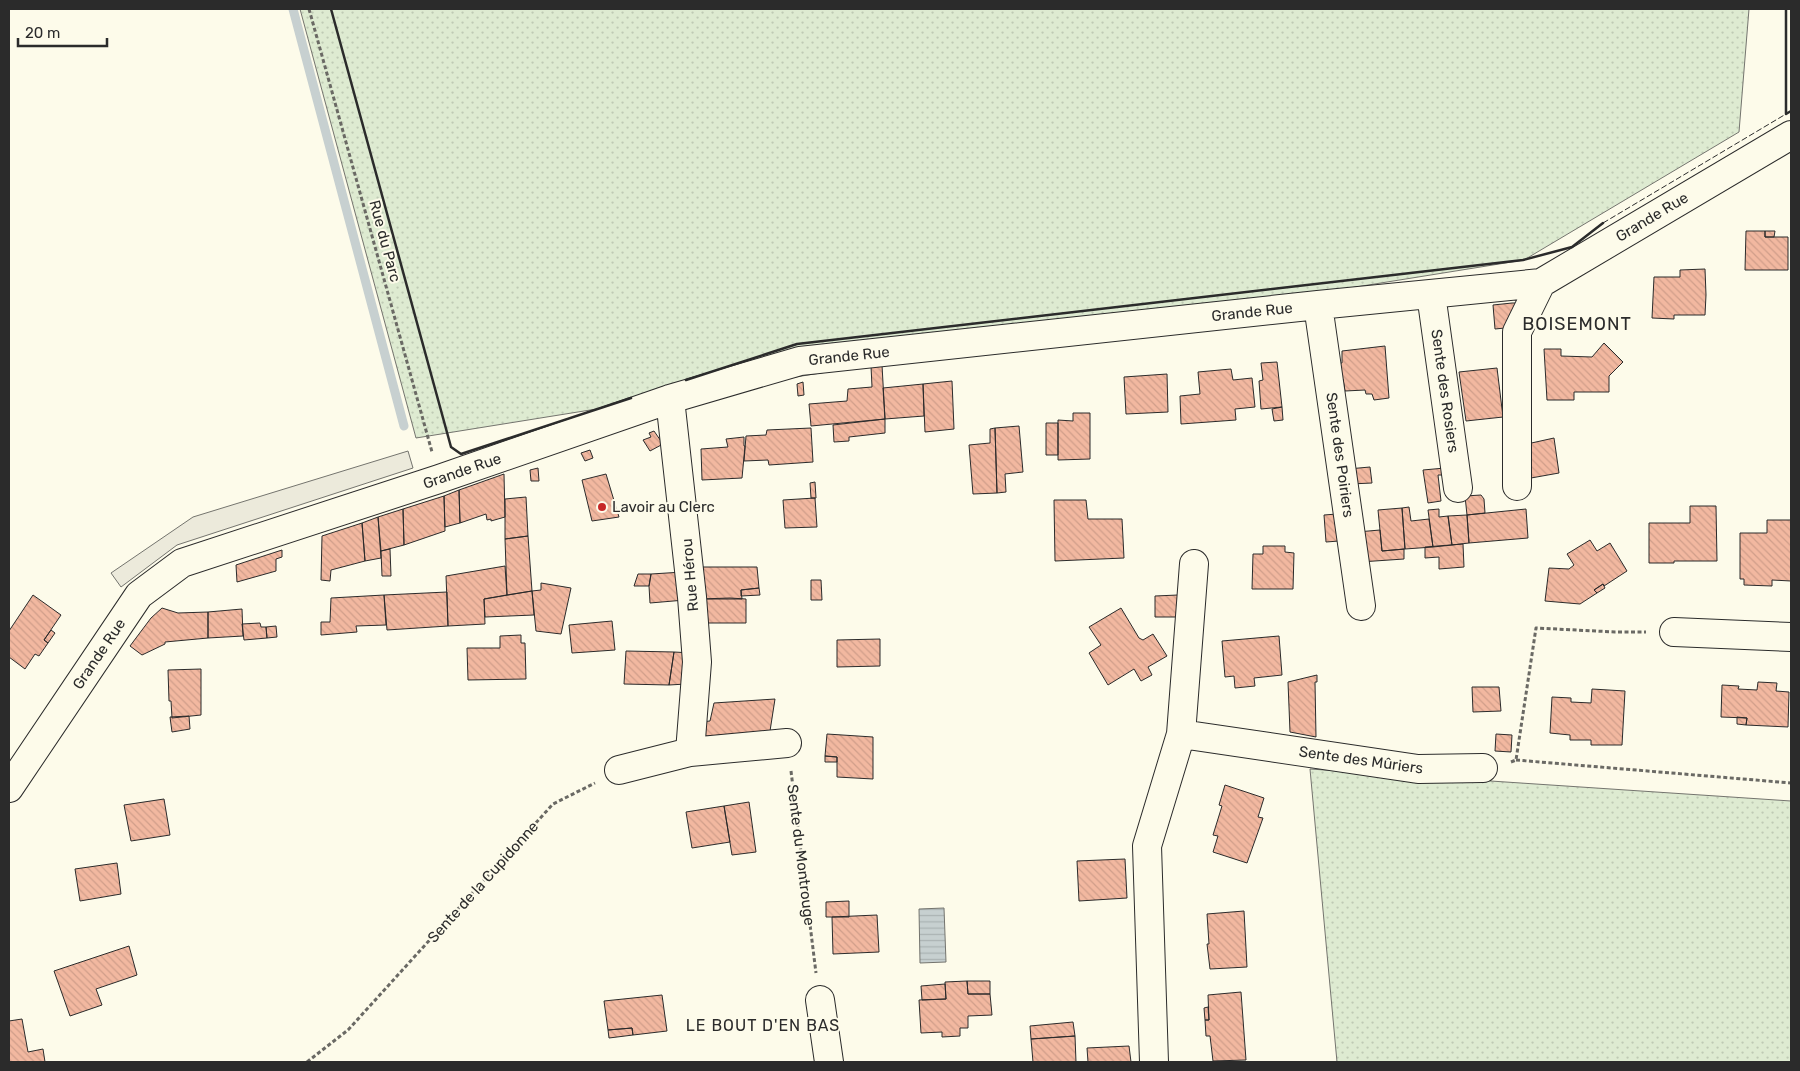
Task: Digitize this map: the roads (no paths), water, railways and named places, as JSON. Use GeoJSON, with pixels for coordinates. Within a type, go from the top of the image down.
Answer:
{"type":"FeatureCollection","features":[{"type":"Feature","properties":{"kind":"street","name":"Grande Rue"},"geometry":{"type":"LineString","coordinates":[[9,788],[139,595],[182,563],[439,479],[670,399],[800,361],[1541,283],[1791,135]]}},
{"type":"Feature","properties":{"kind":"street"},"geometry":{"type":"LineString","coordinates":[[1518,486],[1517,332],[1541,283]]}},
{"type":"Feature","properties":{"kind":"street","name":"Sente des Rosiers"},"geometry":{"type":"LineString","coordinates":[[1431,294],[1458,488]]}},
{"type":"Feature","properties":{"kind":"street","name":"Sente des Poiriers"},"geometry":{"type":"LineString","coordinates":[[1318,305],[1361,606]]}},
{"type":"Feature","properties":{"kind":"street","name":"Rue Hérou"},"geometry":{"type":"LineString","coordinates":[[670,399],[692,597],[697,662],[690,752]]}},
{"type":"Feature","properties":{"kind":"street"},"geometry":{"type":"LineString","coordinates":[[1154,1062],[1147,846],[1181,734],[1194,564]]}},
{"type":"Feature","properties":{"kind":"street"},"geometry":{"type":"LineString","coordinates":[[1674,632],[1791,636]]}},
{"type":"Feature","properties":{"kind":"street","name":"Sente des Mûriers"},"geometry":{"type":"LineString","coordinates":[[1181,734],[1418,769],[1483,768]]}},
{"type":"Feature","properties":{"kind":"street"},"geometry":{"type":"LineString","coordinates":[[619,770],[690,752],[788,743]]}},
{"type":"Feature","properties":{"kind":"street"},"geometry":{"type":"LineString","coordinates":[[820,1000],[830,1062]]}},
{"type":"Feature","properties":{"kind":"waterway"},"geometry":{"type":"LineString","coordinates":[[293,9],[404,426]]}},
{"type":"Feature","properties":{"kind":"place","name":"Lavoir au Clerc"},"geometry":{"type":"Point","coordinates":[602,507]}},
{"type":"Feature","properties":{"kind":"district","name":"BOISEMONT"},"geometry":{"type":"Point","coordinates":[1577,324]}},
{"type":"Feature","properties":{"kind":"district","name":"LE BOUT D'EN BAS"},"geometry":{"type":"Point","coordinates":[763,1025]}}]}
